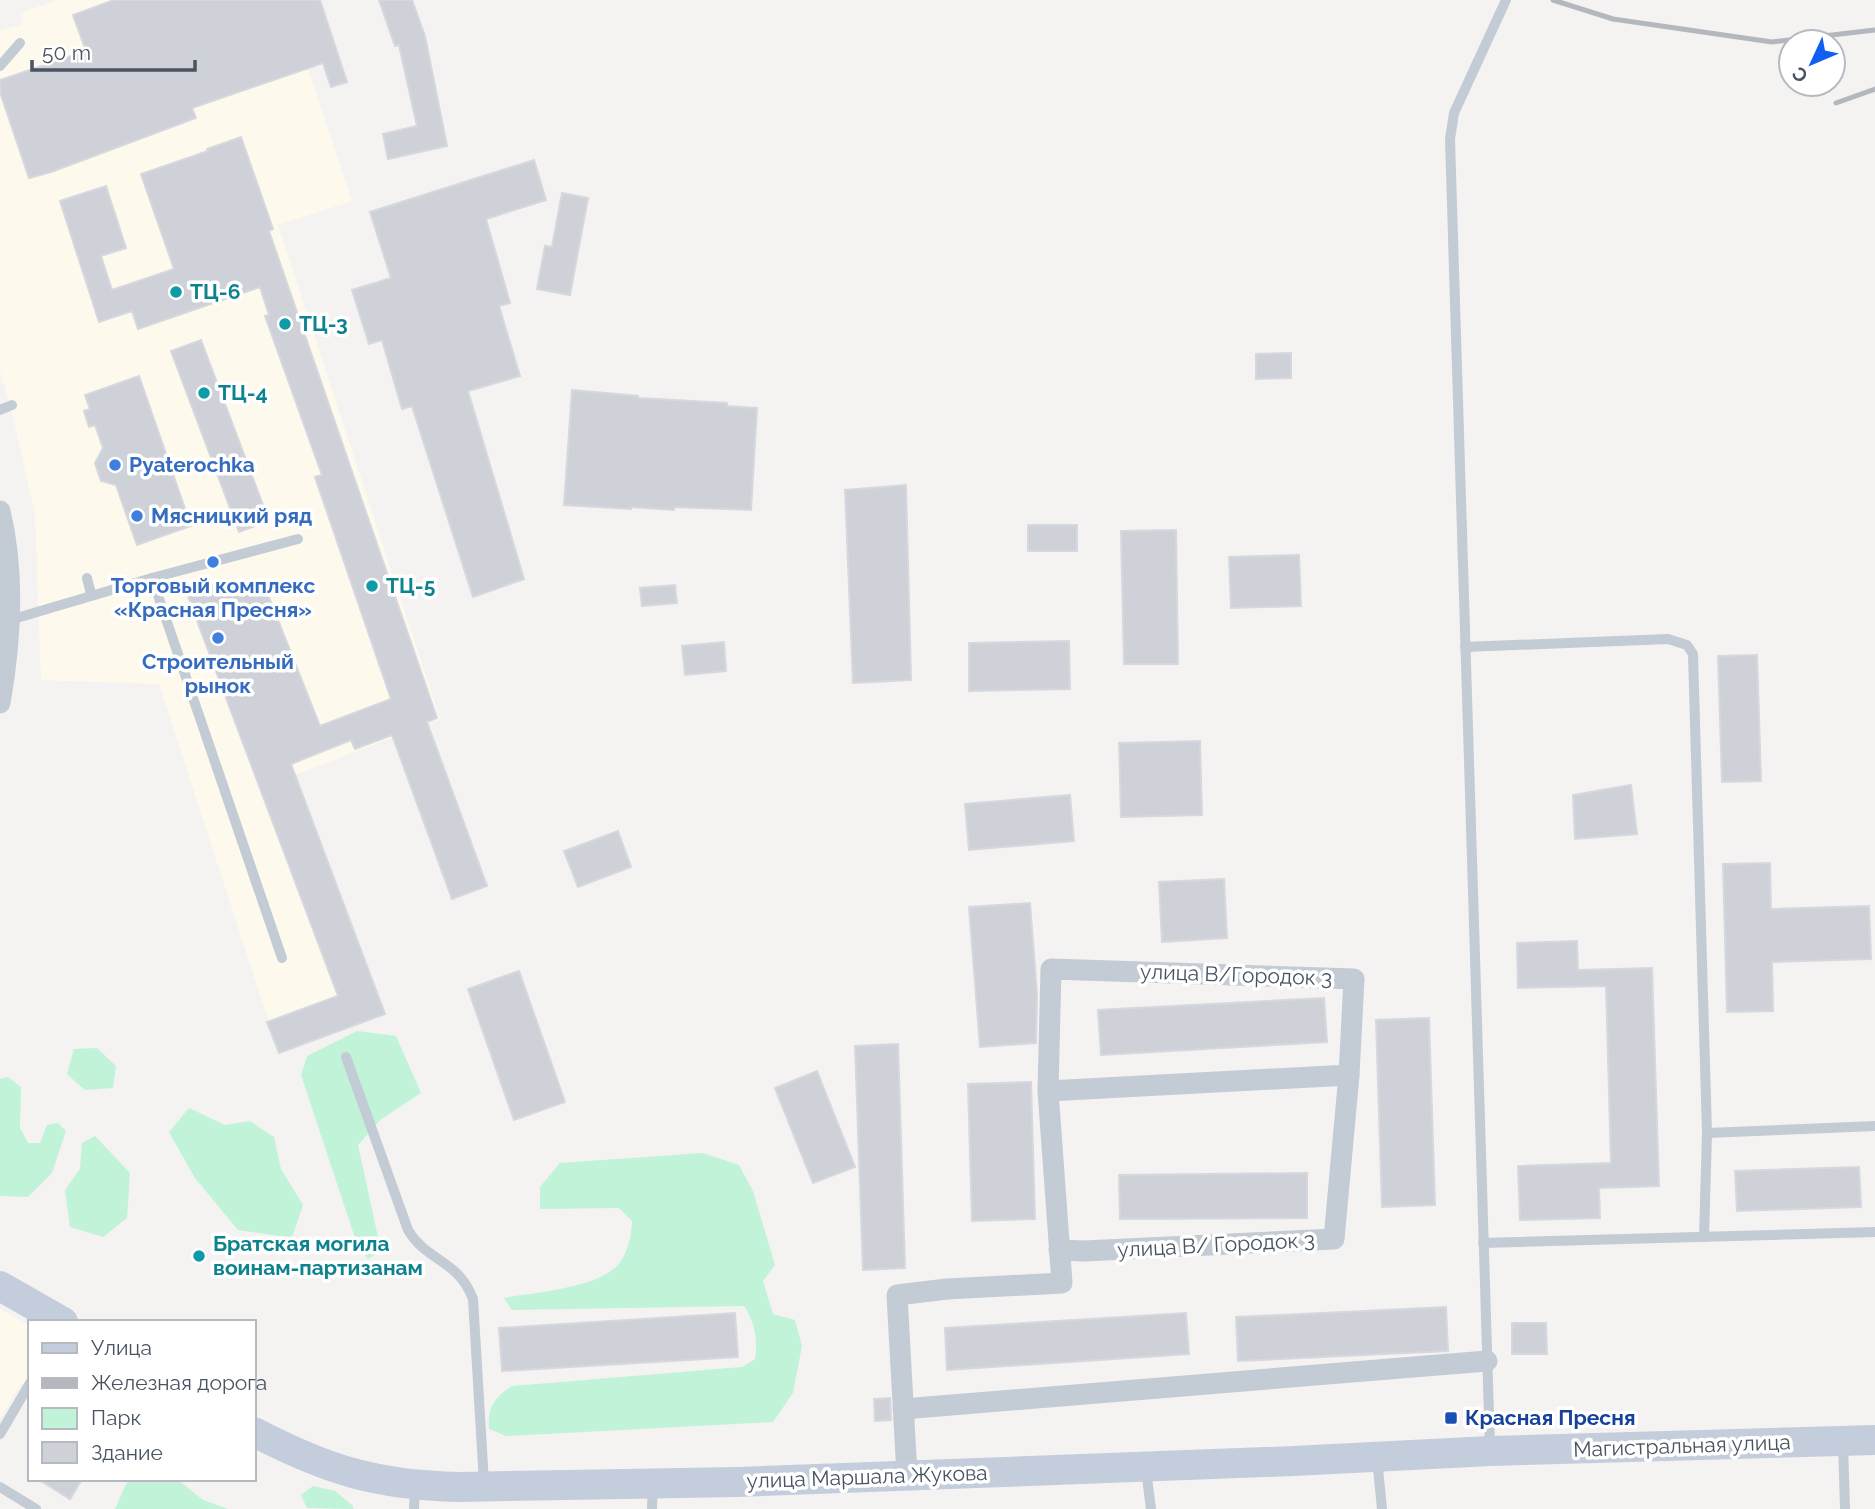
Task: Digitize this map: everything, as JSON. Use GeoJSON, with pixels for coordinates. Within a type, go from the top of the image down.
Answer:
{"type":"FeatureCollection","features":[{"type":"Feature","properties":{"kind":"main road"},"geometry":{"type":"LineString","coordinates":[[0,1286],[60,1320]]}},
{"type":"Feature","properties":{"kind":"main road","name":"улица Маршала Жукова"},"geometry":{"type":"LineString","coordinates":[[256,1433],[297,1453],[414,1497],[484,1486],[652,1497],[907,1475],[1490,1451]]}},
{"type":"Feature","properties":{"kind":"main road","name":"Магистральная улица"},"geometry":{"type":"LineString","coordinates":[[1490,1451],[1875,1440]]}},
{"type":"Feature","properties":{"kind":"street"},"geometry":{"type":"LineString","coordinates":[[0,511],[8,561],[10,620],[0,703]]}},
{"type":"Feature","properties":{"kind":"street","name":"улица В/Городок 3"},"geometry":{"type":"LineString","coordinates":[[907,1475],[897,1295],[947,1289],[1062,1283],[1048,1091],[1051,969],[1354,979],[1349,1075]]}},
{"type":"Feature","properties":{"kind":"street"},"geometry":{"type":"LineString","coordinates":[[1048,1091],[1349,1075]]}},
{"type":"Feature","properties":{"kind":"street","name":"улица В/ Городок 3"},"geometry":{"type":"LineString","coordinates":[[1059,1250],[1334,1239],[1349,1075]]}},
{"type":"Feature","properties":{"kind":"street"},"geometry":{"type":"LineString","coordinates":[[903,1409],[1487,1361]]}},
{"type":"Feature","properties":{"kind":"lane"},"geometry":{"type":"LineString","coordinates":[[1490,1451],[1450,139],[1454,113],[1506,0]]}},
{"type":"Feature","properties":{"kind":"lane"},"geometry":{"type":"LineString","coordinates":[[0,66],[20,43]]}},
{"type":"Feature","properties":{"kind":"lane"},"geometry":{"type":"LineString","coordinates":[[0,410],[12,405]]}},
{"type":"Feature","properties":{"kind":"lane"},"geometry":{"type":"LineString","coordinates":[[10,620],[91,594],[298,539]]}},
{"type":"Feature","properties":{"kind":"lane"},"geometry":{"type":"LineString","coordinates":[[87,578],[91,594]]}},
{"type":"Feature","properties":{"kind":"lane"},"geometry":{"type":"LineString","coordinates":[[152,578],[282,958]]}},
{"type":"Feature","properties":{"kind":"lane"},"geometry":{"type":"LineString","coordinates":[[1465,647],[1668,639],[1687,645],[1693,654],[1707,1133],[1704,1237]]}},
{"type":"Feature","properties":{"kind":"lane"},"geometry":{"type":"LineString","coordinates":[[346,1057],[408,1230],[422,1248],[452,1267],[463,1278],[473,1299],[484,1486]]}},
{"type":"Feature","properties":{"kind":"lane"},"geometry":{"type":"LineString","coordinates":[[1707,1133],[1875,1126]]}},
{"type":"Feature","properties":{"kind":"lane"},"geometry":{"type":"LineString","coordinates":[[1483,1244],[1875,1232]]}},
{"type":"Feature","properties":{"kind":"lane"},"geometry":{"type":"LineString","coordinates":[[0,1434],[28,1386]]}},
{"type":"Feature","properties":{"kind":"lane"},"geometry":{"type":"LineString","coordinates":[[1843,1442],[1845,1509]]}},
{"type":"Feature","properties":{"kind":"lane"},"geometry":{"type":"LineString","coordinates":[[1377,1456],[1382,1509]]}},
{"type":"Feature","properties":{"kind":"lane"},"geometry":{"type":"LineString","coordinates":[[1146,1467],[1151,1509]]}},
{"type":"Feature","properties":{"kind":"lane"},"geometry":{"type":"LineString","coordinates":[[0,1487],[36,1509]]}},
{"type":"Feature","properties":{"kind":"shaded area","name":"Торговый комплекс «Красная Пресня»"},"geometry":{"type":"Polygon","coordinates":[[[58,0],[285,0],[352,201],[278,225],[440,719],[295,775],[385,1014],[279,1053],[159,684],[41,680],[35,514],[0,371],[0,31],[23,24],[20,13],[58,0]]]}},
{"type":"Feature","properties":{"kind":"shaded area"},"geometry":{"type":"Polygon","coordinates":[[[0,1309],[28,1325],[28,1387],[21,1383],[0,1419],[0,1309]]]}},
{"type":"Feature","properties":{"kind":"green space"},"geometry":{"type":"Polygon","coordinates":[[[357,1031],[396,1036],[421,1093],[380,1120],[358,1145],[381,1251],[368,1259],[356,1241],[301,1075],[307,1056],[357,1031]]]}},
{"type":"Feature","properties":{"kind":"green space"},"geometry":{"type":"Polygon","coordinates":[[[97,1048],[116,1066],[113,1088],[85,1090],[67,1074],[74,1049],[97,1048]]]}},
{"type":"Feature","properties":{"kind":"green space"},"geometry":{"type":"Polygon","coordinates":[[[8,1077],[21,1087],[20,1128],[28,1143],[40,1143],[47,1125],[58,1123],[66,1131],[52,1173],[28,1197],[0,1196],[0,1079],[8,1077]]]}},
{"type":"Feature","properties":{"kind":"green space"},"geometry":{"type":"Polygon","coordinates":[[[189,1108],[225,1125],[250,1121],[274,1137],[281,1169],[303,1205],[292,1238],[238,1230],[195,1178],[169,1132],[189,1108]]]}},
{"type":"Feature","properties":{"kind":"green space"},"geometry":{"type":"Polygon","coordinates":[[[95,1136],[130,1173],[127,1218],[103,1237],[70,1227],[65,1190],[80,1169],[82,1143],[95,1136]]]}},
{"type":"Feature","properties":{"kind":"green space"},"geometry":{"type":"Polygon","coordinates":[[[703,1153],[739,1165],[753,1191],[775,1265],[763,1281],[773,1314],[795,1320],[802,1346],[793,1393],[773,1422],[506,1436],[489,1429],[493,1403],[512,1386],[742,1367],[755,1359],[755,1331],[744,1306],[512,1310],[504,1298],[592,1280],[616,1267],[626,1252],[632,1221],[619,1208],[540,1209],[540,1187],[560,1163],[703,1153]]]}},
{"type":"Feature","properties":{"kind":"green space"},"geometry":{"type":"Polygon","coordinates":[[[130,1481],[179,1481],[203,1500],[228,1509],[115,1509],[130,1481]]]}},
{"type":"Feature","properties":{"kind":"green space"},"geometry":{"type":"Polygon","coordinates":[[[313,1486],[335,1491],[353,1506],[353,1509],[307,1508],[301,1495],[313,1486]]]}},
{"type":"Feature","properties":{"kind":"building"},"geometry":{"type":"Polygon","coordinates":[[[114,0],[320,0],[347,82],[331,87],[323,63],[192,108],[196,118],[29,178],[0,92],[0,80],[86,51],[73,15],[114,0]]]}},
{"type":"Feature","properties":{"kind":"building"},"geometry":{"type":"Polygon","coordinates":[[[379,0],[412,0],[425,36],[447,146],[388,159],[383,134],[417,126],[399,45],[395,46],[379,0]]]}},
{"type":"Feature","properties":{"kind":"building"},"geometry":{"type":"Polygon","coordinates":[[[241,137],[273,229],[269,231],[437,718],[427,722],[487,886],[452,899],[392,735],[355,749],[351,740],[291,764],[385,1014],[279,1053],[267,1022],[338,996],[187,594],[223,580],[229,596],[263,582],[320,726],[391,699],[315,477],[322,475],[265,316],[269,315],[260,287],[138,329],[132,311],[99,322],[60,201],[106,186],[126,248],[101,256],[112,290],[174,269],[141,174],[241,137]]]}},
{"type":"Feature","properties":{"kind":"building"},"geometry":{"type":"Polygon","coordinates":[[[534,160],[546,200],[486,219],[510,303],[499,306],[520,376],[468,391],[524,579],[473,597],[412,406],[402,409],[382,340],[369,344],[352,290],[391,278],[370,212],[534,160]]]}},
{"type":"Feature","properties":{"kind":"building"},"geometry":{"type":"Polygon","coordinates":[[[562,193],[588,198],[570,295],[537,289],[545,246],[552,247],[562,193]]]}},
{"type":"Feature","properties":{"kind":"building","name":"ТЦ-4"},"geometry":{"type":"Polygon","coordinates":[[[201,340],[269,521],[239,532],[171,351],[201,340]]]}},
{"type":"Feature","properties":{"kind":"building"},"geometry":{"type":"Polygon","coordinates":[[[1291,353],[1291,378],[1256,379],[1256,354],[1291,353]]]}},
{"type":"Feature","properties":{"kind":"building"},"geometry":{"type":"Polygon","coordinates":[[[139,376],[191,526],[137,545],[116,485],[101,481],[95,463],[103,448],[95,425],[89,427],[84,411],[90,409],[85,395],[139,376]]]}},
{"type":"Feature","properties":{"kind":"building"},"geometry":{"type":"Polygon","coordinates":[[[572,390],[757,408],[751,510],[674,507],[674,510],[631,509],[564,505],[572,390]]]}},
{"type":"Feature","properties":{"kind":"building"},"geometry":{"type":"Polygon","coordinates":[[[906,485],[911,680],[853,683],[845,490],[906,485]]]}},
{"type":"Feature","properties":{"kind":"building"},"geometry":{"type":"Polygon","coordinates":[[[1028,525],[1077,525],[1077,551],[1028,551],[1028,525]]]}},
{"type":"Feature","properties":{"kind":"building"},"geometry":{"type":"Polygon","coordinates":[[[1176,530],[1178,664],[1124,664],[1121,531],[1176,530]]]}},
{"type":"Feature","properties":{"kind":"building"},"geometry":{"type":"Polygon","coordinates":[[[1299,555],[1301,606],[1231,608],[1229,557],[1299,555]]]}},
{"type":"Feature","properties":{"kind":"building"},"geometry":{"type":"Polygon","coordinates":[[[675,585],[677,603],[642,606],[640,588],[675,585]]]}},
{"type":"Feature","properties":{"kind":"building"},"geometry":{"type":"Polygon","coordinates":[[[1069,641],[1070,689],[969,691],[969,643],[1069,641]]]}},
{"type":"Feature","properties":{"kind":"building"},"geometry":{"type":"Polygon","coordinates":[[[724,642],[726,671],[685,675],[682,646],[724,642]]]}},
{"type":"Feature","properties":{"kind":"building"},"geometry":{"type":"Polygon","coordinates":[[[1757,655],[1761,781],[1722,782],[1718,656],[1757,655]]]}},
{"type":"Feature","properties":{"kind":"building"},"geometry":{"type":"Polygon","coordinates":[[[1200,741],[1202,815],[1121,817],[1119,743],[1200,741]]]}},
{"type":"Feature","properties":{"kind":"building"},"geometry":{"type":"Polygon","coordinates":[[[1631,785],[1637,834],[1575,839],[1573,795],[1631,785]]]}},
{"type":"Feature","properties":{"kind":"building"},"geometry":{"type":"Polygon","coordinates":[[[1070,795],[1074,841],[969,850],[965,804],[1070,795]]]}},
{"type":"Feature","properties":{"kind":"building"},"geometry":{"type":"Polygon","coordinates":[[[618,831],[631,867],[578,887],[564,851],[618,831]]]}},
{"type":"Feature","properties":{"kind":"building"},"geometry":{"type":"Polygon","coordinates":[[[1770,863],[1771,909],[1869,906],[1871,959],[1772,962],[1773,1011],[1727,1012],[1723,864],[1770,863]]]}},
{"type":"Feature","properties":{"kind":"building"},"geometry":{"type":"Polygon","coordinates":[[[1224,879],[1227,938],[1162,942],[1159,882],[1224,879]]]}},
{"type":"Feature","properties":{"kind":"building"},"geometry":{"type":"Polygon","coordinates":[[[1030,903],[1037,994],[1036,1043],[980,1047],[969,907],[1030,903]]]}},
{"type":"Feature","properties":{"kind":"building"},"geometry":{"type":"Polygon","coordinates":[[[1577,941],[1578,970],[1652,968],[1659,1186],[1599,1188],[1600,1218],[1520,1220],[1518,1166],[1611,1163],[1606,986],[1518,988],[1517,943],[1577,941]]]}},
{"type":"Feature","properties":{"kind":"building"},"geometry":{"type":"Polygon","coordinates":[[[519,971],[565,1102],[514,1120],[468,989],[519,971]]]}},
{"type":"Feature","properties":{"kind":"building"},"geometry":{"type":"Polygon","coordinates":[[[1324,998],[1327,1042],[1101,1055],[1098,1010],[1324,998]]]}},
{"type":"Feature","properties":{"kind":"building"},"geometry":{"type":"Polygon","coordinates":[[[1429,1018],[1435,1205],[1382,1207],[1376,1020],[1429,1018]]]}},
{"type":"Feature","properties":{"kind":"building"},"geometry":{"type":"Polygon","coordinates":[[[898,1044],[905,1268],[863,1270],[855,1046],[898,1044]]]}},
{"type":"Feature","properties":{"kind":"building"},"geometry":{"type":"Polygon","coordinates":[[[817,1071],[855,1167],[813,1183],[775,1088],[817,1071]]]}},
{"type":"Feature","properties":{"kind":"building"},"geometry":{"type":"Polygon","coordinates":[[[1031,1082],[1035,1219],[972,1221],[968,1084],[1031,1082]]]}},
{"type":"Feature","properties":{"kind":"building"},"geometry":{"type":"Polygon","coordinates":[[[1859,1167],[1861,1207],[1737,1211],[1735,1171],[1859,1167]]]}},
{"type":"Feature","properties":{"kind":"building"},"geometry":{"type":"Polygon","coordinates":[[[1307,1173],[1307,1218],[1120,1219],[1119,1175],[1307,1173]]]}},
{"type":"Feature","properties":{"kind":"building"},"geometry":{"type":"Polygon","coordinates":[[[1446,1307],[1448,1351],[1238,1361],[1236,1317],[1446,1307]]]}},
{"type":"Feature","properties":{"kind":"building"},"geometry":{"type":"Polygon","coordinates":[[[735,1313],[738,1357],[502,1371],[499,1328],[735,1313]]]}},
{"type":"Feature","properties":{"kind":"building"},"geometry":{"type":"Polygon","coordinates":[[[1186,1313],[1189,1354],[947,1370],[945,1328],[1186,1313]]]}},
{"type":"Feature","properties":{"kind":"building"},"geometry":{"type":"Polygon","coordinates":[[[1512,1323],[1546,1323],[1547,1354],[1512,1354],[1512,1323]]]}},
{"type":"Feature","properties":{"kind":"building"},"geometry":{"type":"Polygon","coordinates":[[[890,1398],[891,1420],[875,1421],[874,1399],[890,1398]]]}},
{"type":"Feature","properties":{"kind":"building"},"geometry":{"type":"Polygon","coordinates":[[[41,1481],[81,1481],[70,1499],[41,1481]]]}},
{"type":"Feature","properties":{"kind":"railway"},"geometry":{"type":"LineString","coordinates":[[1553,0],[1613,19],[1772,42],[1875,30]]}},
{"type":"Feature","properties":{"kind":"railway"},"geometry":{"type":"LineString","coordinates":[[1836,103],[1875,89]]}},
{"type":"Feature","properties":{"kind":"place","name":"ТЦ-6"},"geometry":{"type":"Point","coordinates":[176,292]}},
{"type":"Feature","properties":{"kind":"place","name":"ТЦ-3"},"geometry":{"type":"Point","coordinates":[285,324]}},
{"type":"Feature","properties":{"kind":"place","name":"ТЦ-4"},"geometry":{"type":"Point","coordinates":[204,393]}},
{"type":"Feature","properties":{"kind":"place","name":"Pyaterochka"},"geometry":{"type":"Point","coordinates":[115,465]}},
{"type":"Feature","properties":{"kind":"place","name":"Мясницкий ряд"},"geometry":{"type":"Point","coordinates":[137,516]}},
{"type":"Feature","properties":{"kind":"place","name":"Торговый комплекс «Красная Пресня»"},"geometry":{"type":"Point","coordinates":[213,562]}},
{"type":"Feature","properties":{"kind":"place","name":"ТЦ-5"},"geometry":{"type":"Point","coordinates":[372,586]}},
{"type":"Feature","properties":{"kind":"place","name":"Строительный рынок"},"geometry":{"type":"Point","coordinates":[218,638]}},
{"type":"Feature","properties":{"kind":"place","name":"Братская могила воинам-партизанам"},"geometry":{"type":"Point","coordinates":[199,1256]}},
{"type":"Feature","properties":{"kind":"place","name":"Красная Пресня"},"geometry":{"type":"Point","coordinates":[1451,1418]}}]}
